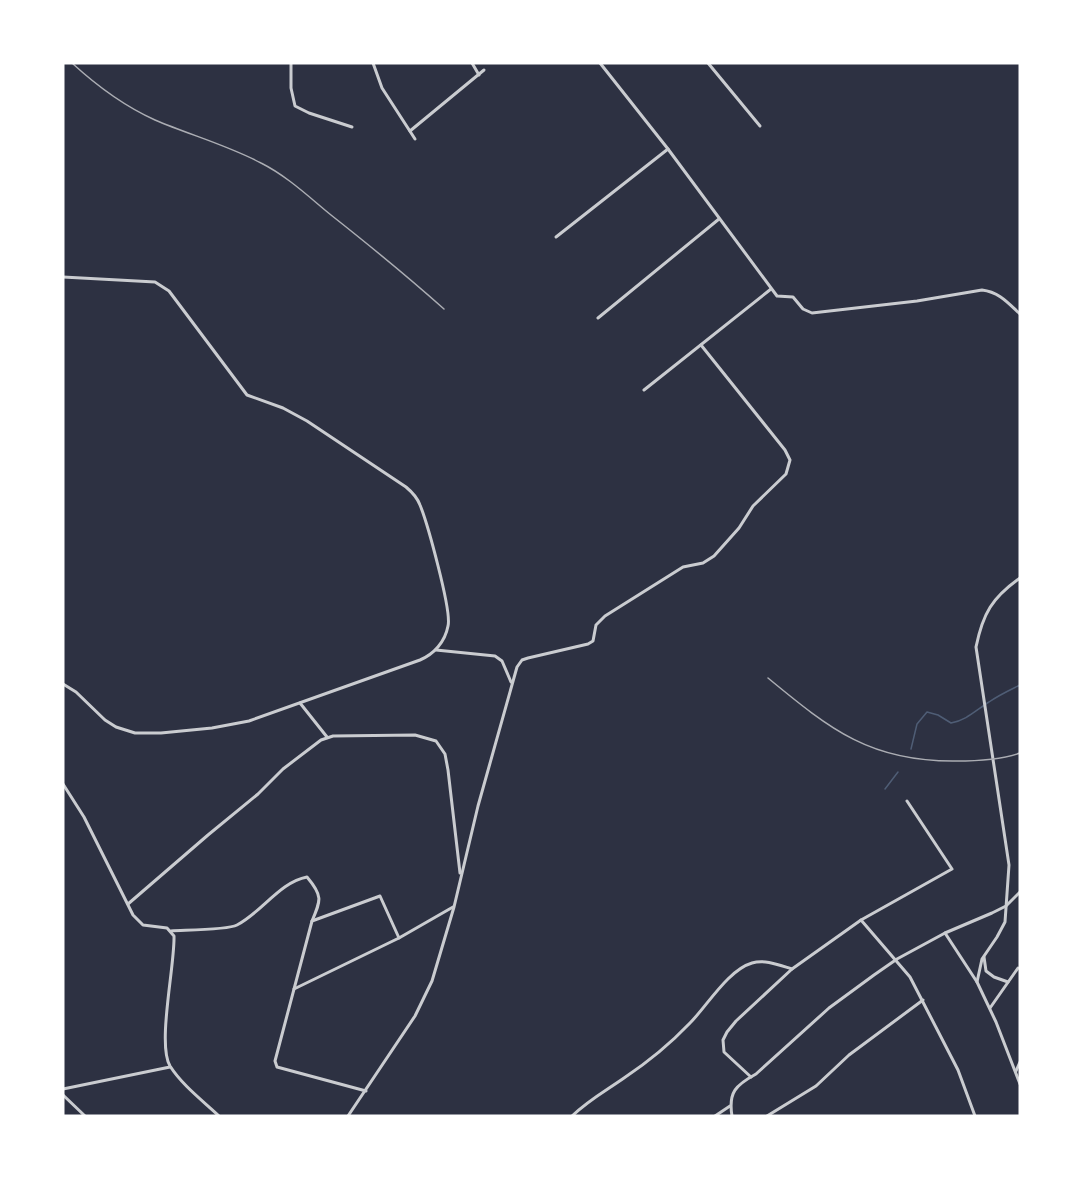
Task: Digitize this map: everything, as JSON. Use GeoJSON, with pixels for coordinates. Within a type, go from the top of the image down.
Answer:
{"type":"FeatureCollection","features":[{"type":"Feature","properties":{"kind":"street"},"geometry":{"type":"LineString","coordinates":[[291,63],[291,88],[295,106],[352,127]]}},
{"type":"Feature","properties":{"kind":"street"},"geometry":{"type":"LineString","coordinates":[[373,63],[382,87],[415,139]]}},
{"type":"Feature","properties":{"kind":"street"},"geometry":{"type":"LineString","coordinates":[[472,63],[479,75]]}},
{"type":"Feature","properties":{"kind":"street"},"geometry":{"type":"LineString","coordinates":[[600,63],[668,149],[771,289],[780,297],[793,297],[803,309],[812,313],[982,290],[993,291],[1001,296],[1020,314]]}},
{"type":"Feature","properties":{"kind":"street"},"geometry":{"type":"LineString","coordinates":[[708,63],[760,126]]}},
{"type":"Feature","properties":{"kind":"street"},"geometry":{"type":"LineString","coordinates":[[410,131],[484,70]]}},
{"type":"Feature","properties":{"kind":"street"},"geometry":{"type":"LineString","coordinates":[[556,237],[668,149]]}},
{"type":"Feature","properties":{"kind":"street"},"geometry":{"type":"LineString","coordinates":[[598,318],[718,219]]}},
{"type":"Feature","properties":{"kind":"street"},"geometry":{"type":"LineString","coordinates":[[63,277],[156,282],[163,286],[247,395],[283,408],[307,421],[376,466],[413,494],[423,512],[449,614],[449,625],[436,650],[420,660],[249,721],[212,728],[135,733],[116,727],[105,720],[76,692],[63,684]]}},
{"type":"Feature","properties":{"kind":"street"},"geometry":{"type":"LineString","coordinates":[[644,390],[771,289]]}},
{"type":"Feature","properties":{"kind":"street"},"geometry":{"type":"LineString","coordinates":[[348,1116],[426,997],[454,907],[517,667],[522,660],[588,644],[593,641],[596,625],[605,616],[683,567],[707,562],[732,537],[753,506],[789,469],[790,460],[785,450],[701,345]]}},
{"type":"Feature","properties":{"kind":"street"},"geometry":{"type":"LineString","coordinates":[[978,982],[979,966],[1005,922],[1009,865],[976,647],[980,627],[988,608],[1001,592],[1020,578]]}},
{"type":"Feature","properties":{"kind":"street"},"geometry":{"type":"LineString","coordinates":[[436,650],[495,656],[502,661],[511,684]]}},
{"type":"Feature","properties":{"kind":"street"},"geometry":{"type":"LineString","coordinates":[[300,703],[327,737]]}},
{"type":"Feature","properties":{"kind":"street"},"geometry":{"type":"LineString","coordinates":[[128,904],[258,794],[283,769],[327,737],[415,735],[436,741],[445,754],[448,770],[460,878]]}},
{"type":"Feature","properties":{"kind":"street"},"geometry":{"type":"LineString","coordinates":[[63,784],[84,817],[138,922],[143,925],[167,927],[171,931],[174,943],[167,1010],[168,1061],[193,1092],[219,1116]]}},
{"type":"Feature","properties":{"kind":"street"},"geometry":{"type":"LineString","coordinates":[[752,1077],[724,1052],[723,1040],[736,1021],[792,969],[861,920],[952,869],[907,801]]}},
{"type":"Feature","properties":{"kind":"street"},"geometry":{"type":"LineString","coordinates":[[171,931],[236,926],[266,905],[295,879],[307,877],[315,886],[320,901],[312,921],[275,1061],[277,1067],[366,1091]]}},
{"type":"Feature","properties":{"kind":"street"},"geometry":{"type":"LineString","coordinates":[[732,1116],[730,1106],[738,1086],[752,1077],[829,1008],[897,959],[945,933],[992,914],[1006,906],[1020,892]]}},
{"type":"Feature","properties":{"kind":"street"},"geometry":{"type":"LineString","coordinates":[[312,921],[380,896],[399,938]]}},
{"type":"Feature","properties":{"kind":"street"},"geometry":{"type":"LineString","coordinates":[[294,989],[399,938],[454,907]]}},
{"type":"Feature","properties":{"kind":"street"},"geometry":{"type":"LineString","coordinates":[[861,920],[897,959],[923,999],[958,1070],[975,1116]]}},
{"type":"Feature","properties":{"kind":"street"},"geometry":{"type":"LineString","coordinates":[[945,933],[978,982],[1020,1084]]}},
{"type":"Feature","properties":{"kind":"street"},"geometry":{"type":"LineString","coordinates":[[984,956],[986,971],[993,977],[1008,982]]}},
{"type":"Feature","properties":{"kind":"street"},"geometry":{"type":"LineString","coordinates":[[572,1116],[590,1100],[662,1050],[740,969],[751,963],[764,962],[792,969]]}},
{"type":"Feature","properties":{"kind":"street"},"geometry":{"type":"LineString","coordinates":[[990,1008],[1018,968]]}},
{"type":"Feature","properties":{"kind":"street"},"geometry":{"type":"LineString","coordinates":[[767,1116],[816,1086],[849,1055],[923,999]]}},
{"type":"Feature","properties":{"kind":"street"},"geometry":{"type":"LineString","coordinates":[[1016,1071],[1020,1062]]}},
{"type":"Feature","properties":{"kind":"street"},"geometry":{"type":"LineString","coordinates":[[63,1089],[171,1067]]}},
{"type":"Feature","properties":{"kind":"street"},"geometry":{"type":"LineString","coordinates":[[63,1095],[85,1116]]}},
{"type":"Feature","properties":{"kind":"street"},"geometry":{"type":"LineString","coordinates":[[715,1116],[730,1106]]}},
{"type":"Feature","properties":{"kind":"waterway"},"geometry":{"type":"LineString","coordinates":[[911,749],[917,724],[927,712],[938,715],[951,723],[957,722],[1020,685]]}},
{"type":"Feature","properties":{"kind":"waterway"},"geometry":{"type":"LineString","coordinates":[[885,789],[898,772]]}},
{"type":"Feature","properties":{"kind":"railway"},"geometry":{"type":"LineString","coordinates":[[72,63],[91,80],[132,108],[168,125],[235,151],[280,174],[444,309]]}},
{"type":"Feature","properties":{"kind":"railway"},"geometry":{"type":"LineString","coordinates":[[768,678],[833,727],[876,749],[926,760],[956,761],[988,760],[1020,753]]}}]}
